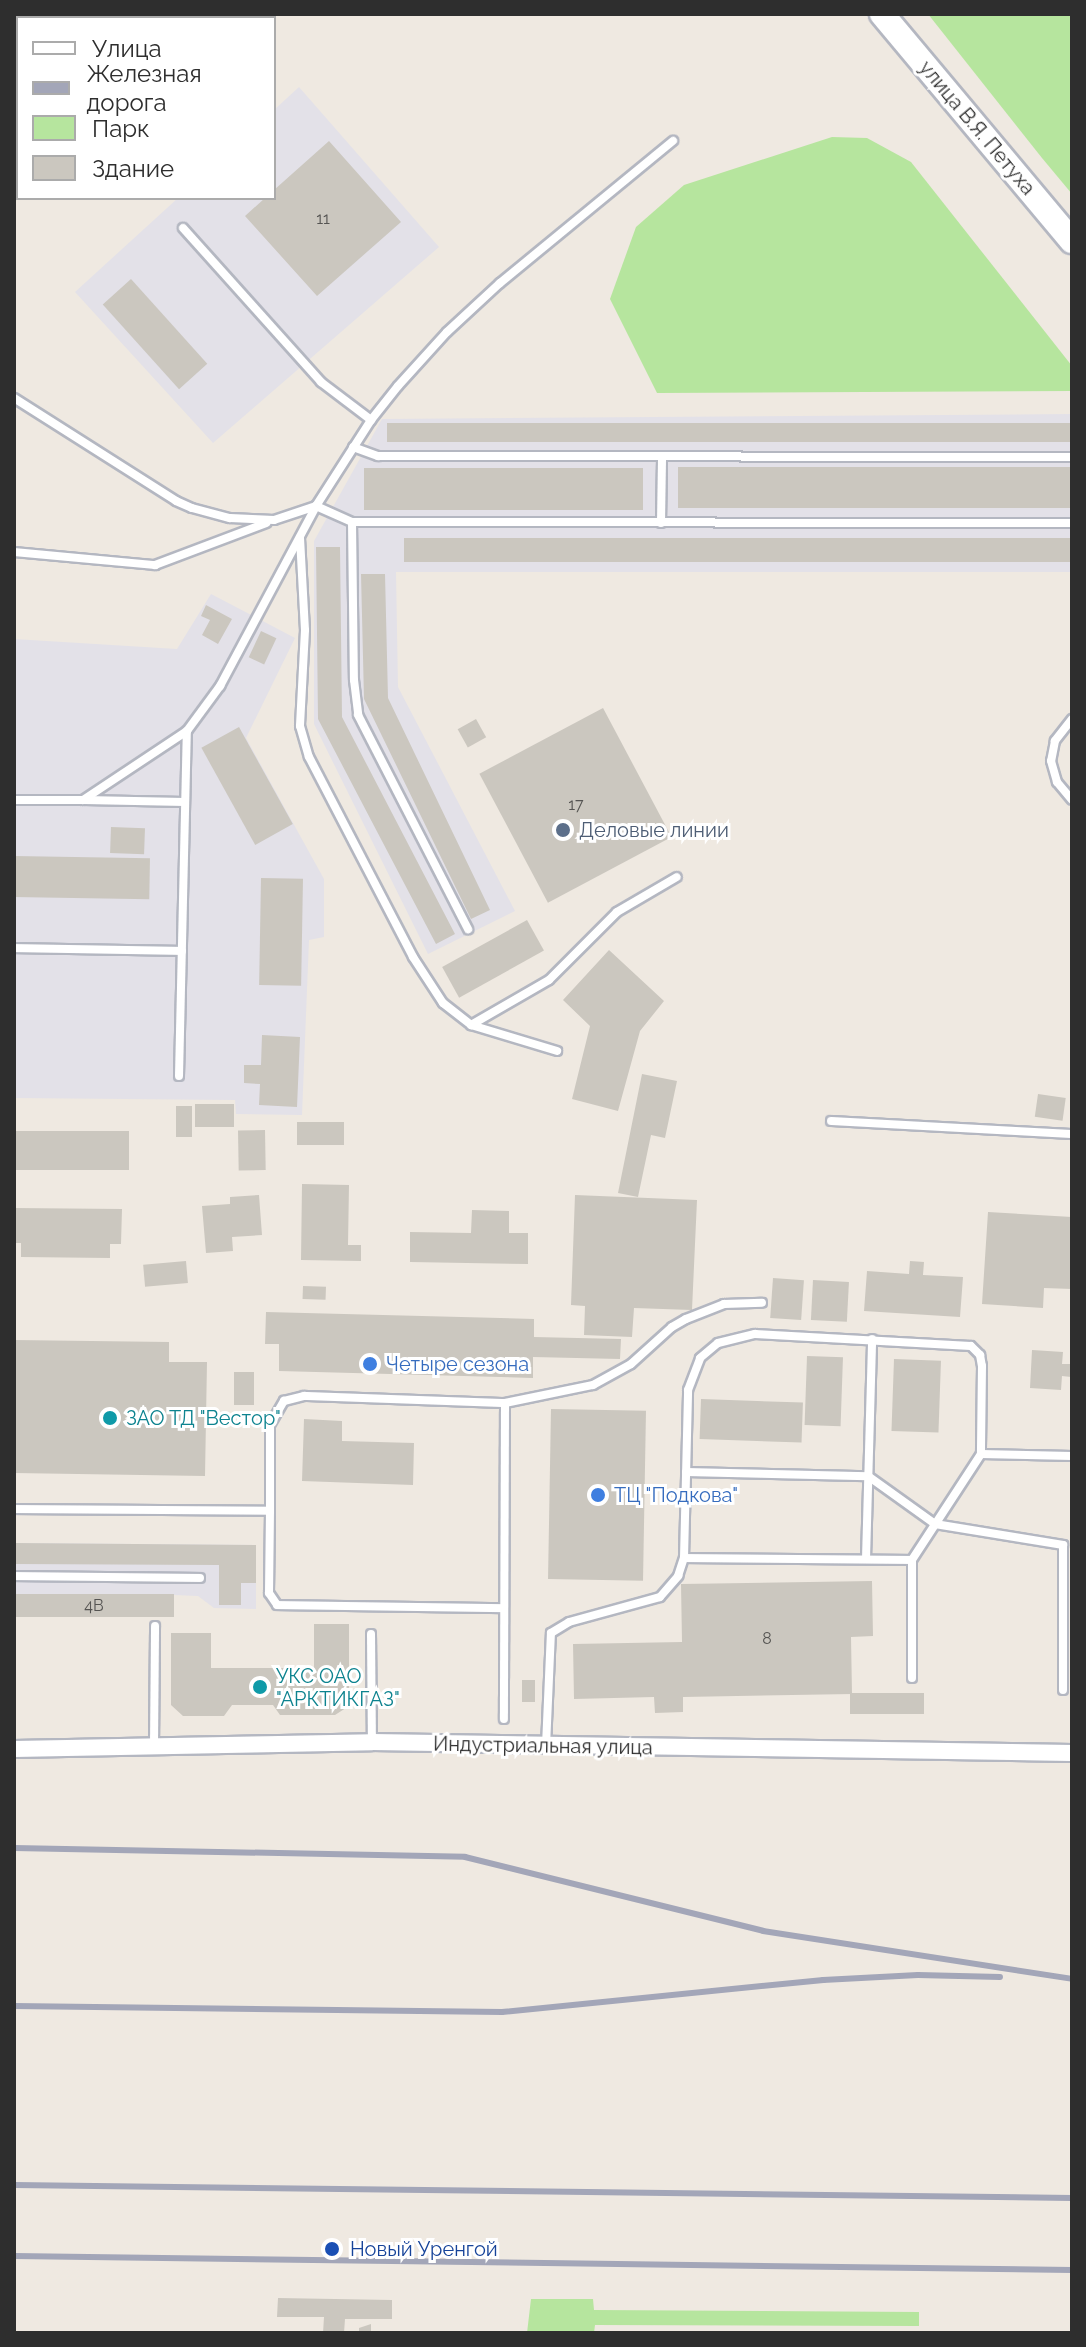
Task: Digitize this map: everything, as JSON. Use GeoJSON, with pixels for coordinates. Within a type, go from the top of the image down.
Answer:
{"type":"FeatureCollection","features":[{"type":"Feature","properties":{"kind":"street","name":"улица В.Я. Петуха"},"geometry":{"type":"LineString","coordinates":[[882,14],[1072,241]]}},
{"type":"Feature","properties":{"kind":"street","name":"Индустриальная улица"},"geometry":{"type":"LineString","coordinates":[[14,1749],[372,1742],[1072,1753]]}},
{"type":"Feature","properties":{"kind":"lane"},"geometry":{"type":"LineString","coordinates":[[83,800],[187,731],[220,686],[316,506],[353,447],[371,420],[447,332],[673,141]]}},
{"type":"Feature","properties":{"kind":"lane"},"geometry":{"type":"LineString","coordinates":[[183,228],[321,382],[371,420]]}},
{"type":"Feature","properties":{"kind":"lane"},"geometry":{"type":"LineString","coordinates":[[14,398],[176,501],[230,518],[274,520]]}},
{"type":"Feature","properties":{"kind":"lane"},"geometry":{"type":"LineString","coordinates":[[353,447],[378,456],[1072,457]]}},
{"type":"Feature","properties":{"kind":"lane"},"geometry":{"type":"LineString","coordinates":[[661,523],[662,456]]}},
{"type":"Feature","properties":{"kind":"lane"},"geometry":{"type":"LineString","coordinates":[[14,552],[155,565],[316,506],[352,522],[1072,523]]}},
{"type":"Feature","properties":{"kind":"lane"},"geometry":{"type":"LineString","coordinates":[[352,522],[354,680],[358,715],[468,929]]}},
{"type":"Feature","properties":{"kind":"lane"},"geometry":{"type":"LineString","coordinates":[[300,536],[305,630],[302,740],[413,957],[443,1003],[471,1025],[557,1051]]}},
{"type":"Feature","properties":{"kind":"lane"},"geometry":{"type":"LineString","coordinates":[[1072,719],[1055,741],[1051,761],[1057,782],[1072,800]]}},
{"type":"Feature","properties":{"kind":"lane"},"geometry":{"type":"LineString","coordinates":[[179,1076],[187,731]]}},
{"type":"Feature","properties":{"kind":"lane"},"geometry":{"type":"LineString","coordinates":[[14,800],[185,802]]}},
{"type":"Feature","properties":{"kind":"lane"},"geometry":{"type":"LineString","coordinates":[[471,1025],[549,980],[617,912],[677,877]]}},
{"type":"Feature","properties":{"kind":"lane"},"geometry":{"type":"LineString","coordinates":[[14,948],[182,951]]}},
{"type":"Feature","properties":{"kind":"lane"},"geometry":{"type":"LineString","coordinates":[[831,1121],[1072,1134]]}},
{"type":"Feature","properties":{"kind":"lane"},"geometry":{"type":"LineString","coordinates":[[504,1608],[277,1605],[269,1593],[270,1425],[284,1401],[304,1396],[505,1403],[602,1381],[631,1364],[672,1327],[686,1319],[724,1304],[762,1303]]}},
{"type":"Feature","properties":{"kind":"lane"},"geometry":{"type":"LineString","coordinates":[[546,1747],[551,1633],[569,1622],[660,1597],[678,1576],[684,1558],[692,1373],[700,1358],[718,1343],[755,1334],[960,1343],[971,1346],[980,1355],[981,1454],[912,1560],[912,1678]]}},
{"type":"Feature","properties":{"kind":"lane"},"geometry":{"type":"LineString","coordinates":[[866,1559],[872,1339]]}},
{"type":"Feature","properties":{"kind":"lane"},"geometry":{"type":"LineString","coordinates":[[504,1719],[505,1403]]}},
{"type":"Feature","properties":{"kind":"lane"},"geometry":{"type":"LineString","coordinates":[[981,1454],[1072,1456]]}},
{"type":"Feature","properties":{"kind":"lane"},"geometry":{"type":"LineString","coordinates":[[686,1472],[868,1476],[935,1524],[1067,1544],[1063,1690]]}},
{"type":"Feature","properties":{"kind":"lane"},"geometry":{"type":"LineString","coordinates":[[14,1509],[270,1511]]}},
{"type":"Feature","properties":{"kind":"lane"},"geometry":{"type":"LineString","coordinates":[[684,1558],[912,1560]]}},
{"type":"Feature","properties":{"kind":"lane"},"geometry":{"type":"LineString","coordinates":[[14,1576],[200,1578]]}},
{"type":"Feature","properties":{"kind":"lane"},"geometry":{"type":"LineString","coordinates":[[154,1746],[155,1626]]}},
{"type":"Feature","properties":{"kind":"lane"},"geometry":{"type":"LineString","coordinates":[[371,1634],[372,1742]]}},
{"type":"Feature","properties":{"kind":"shaded area"},"geometry":{"type":"Polygon","coordinates":[[[299,87],[439,247],[213,443],[75,292],[176,200],[276,200],[276,108],[299,87]]]}},
{"type":"Feature","properties":{"kind":"shaded area"},"geometry":{"type":"Polygon","coordinates":[[[1072,414],[1072,572],[396,572],[398,687],[515,911],[428,954],[314,724],[314,541],[382,419],[1072,414]]]}},
{"type":"Feature","properties":{"kind":"shaded area"},"geometry":{"type":"Polygon","coordinates":[[[211,594],[295,638],[246,738],[324,879],[324,937],[309,940],[302,1115],[236,1114],[235,1100],[14,1098],[14,639],[177,649],[211,594]]]}},
{"type":"Feature","properties":{"kind":"shaded area"},"geometry":{"type":"Polygon","coordinates":[[[14,1543],[256,1545],[256,1609],[214,1608],[198,1596],[174,1595],[14,1617],[14,1543]]]}},
{"type":"Feature","properties":{"kind":"green space"},"geometry":{"type":"Polygon","coordinates":[[[14,14],[263,14],[16,16],[16,200],[14,202],[14,14]]]}},
{"type":"Feature","properties":{"kind":"green space"},"geometry":{"type":"Polygon","coordinates":[[[928,14],[1072,14],[1072,194],[1042,158],[928,14]]]}},
{"type":"Feature","properties":{"kind":"green space"},"geometry":{"type":"Polygon","coordinates":[[[832,137],[867,138],[911,162],[1072,366],[1072,391],[657,393],[610,299],[636,227],[684,185],[832,137]]]}},
{"type":"Feature","properties":{"kind":"green space"},"geometry":{"type":"Polygon","coordinates":[[[531,2299],[593,2299],[594,2310],[919,2312],[919,2326],[595,2325],[594,2333],[527,2333],[531,2299]]]}},
{"type":"Feature","properties":{"kind":"building"},"geometry":{"type":"Polygon","coordinates":[[[329,141],[401,222],[317,296],[245,216],[263,200],[276,200],[276,188],[329,141]]]}},
{"type":"Feature","properties":{"kind":"building"},"geometry":{"type":"Polygon","coordinates":[[[131,279],[207,364],[179,389],[103,304],[131,279]]]}},
{"type":"Feature","properties":{"kind":"building"},"geometry":{"type":"Polygon","coordinates":[[[387,423],[1072,423],[1072,442],[387,442],[387,423]]]}},
{"type":"Feature","properties":{"kind":"building"},"geometry":{"type":"Polygon","coordinates":[[[678,467],[1072,467],[1072,508],[678,508],[678,467]]]}},
{"type":"Feature","properties":{"kind":"building"},"geometry":{"type":"Polygon","coordinates":[[[364,468],[643,468],[643,510],[364,510],[364,468]]]}},
{"type":"Feature","properties":{"kind":"building"},"geometry":{"type":"Polygon","coordinates":[[[404,538],[1072,538],[1072,562],[404,562],[404,538]]]}},
{"type":"Feature","properties":{"kind":"building"},"geometry":{"type":"Polygon","coordinates":[[[316,547],[340,547],[342,717],[455,934],[436,944],[318,719],[316,547]]]}},
{"type":"Feature","properties":{"kind":"building"},"geometry":{"type":"Polygon","coordinates":[[[361,574],[385,574],[388,698],[490,910],[471,919],[364,699],[361,574]]]}},
{"type":"Feature","properties":{"kind":"building"},"geometry":{"type":"Polygon","coordinates":[[[206,605],[232,619],[218,644],[202,635],[210,620],[201,616],[206,605]]]}},
{"type":"Feature","properties":{"kind":"building"},"geometry":{"type":"Polygon","coordinates":[[[261,631],[276,638],[264,664],[249,657],[261,631]]]}},
{"type":"Feature","properties":{"kind":"building"},"geometry":{"type":"Polygon","coordinates":[[[603,708],[672,837],[548,903],[479,774],[603,708]]]}},
{"type":"Feature","properties":{"kind":"building"},"geometry":{"type":"Polygon","coordinates":[[[476,719],[486,737],[468,748],[458,729],[476,719]]]}},
{"type":"Feature","properties":{"kind":"building"},"geometry":{"type":"Polygon","coordinates":[[[239,727],[293,824],[255,845],[201,748],[239,727]]]}},
{"type":"Feature","properties":{"kind":"building"},"geometry":{"type":"Polygon","coordinates":[[[111,827],[145,828],[144,854],[110,853],[111,827]]]}},
{"type":"Feature","properties":{"kind":"building"},"geometry":{"type":"Polygon","coordinates":[[[14,856],[150,858],[149,899],[14,897],[14,856]]]}},
{"type":"Feature","properties":{"kind":"building"},"geometry":{"type":"Polygon","coordinates":[[[261,878],[303,879],[301,986],[259,985],[261,878]]]}},
{"type":"Feature","properties":{"kind":"building"},"geometry":{"type":"Polygon","coordinates":[[[527,920],[544,951],[459,998],[442,967],[527,920]]]}},
{"type":"Feature","properties":{"kind":"building"},"geometry":{"type":"Polygon","coordinates":[[[609,950],[664,1001],[640,1031],[618,1111],[572,1099],[590,1026],[563,1000],[609,950]]]}},
{"type":"Feature","properties":{"kind":"building"},"geometry":{"type":"Polygon","coordinates":[[[262,1035],[300,1037],[297,1107],[259,1105],[260,1084],[244,1083],[244,1065],[261,1065],[262,1035]]]}},
{"type":"Feature","properties":{"kind":"building"},"geometry":{"type":"Polygon","coordinates":[[[642,1074],[677,1081],[665,1138],[651,1135],[638,1197],[618,1193],[642,1074]]]}},
{"type":"Feature","properties":{"kind":"building"},"geometry":{"type":"Polygon","coordinates":[[[1038,1094],[1066,1098],[1063,1121],[1035,1117],[1038,1094]]]}},
{"type":"Feature","properties":{"kind":"building"},"geometry":{"type":"Polygon","coordinates":[[[195,1104],[234,1104],[234,1127],[195,1127],[195,1104]]]}},
{"type":"Feature","properties":{"kind":"building"},"geometry":{"type":"Polygon","coordinates":[[[176,1106],[192,1106],[192,1137],[176,1137],[176,1106]]]}},
{"type":"Feature","properties":{"kind":"building"},"geometry":{"type":"Polygon","coordinates":[[[297,1122],[344,1122],[344,1145],[297,1145],[297,1122]]]}},
{"type":"Feature","properties":{"kind":"building"},"geometry":{"type":"Polygon","coordinates":[[[238,1130],[265,1130],[266,1170],[239,1170],[238,1130]]]}},
{"type":"Feature","properties":{"kind":"building"},"geometry":{"type":"Polygon","coordinates":[[[14,1131],[129,1131],[129,1170],[14,1170],[14,1131]]]}},
{"type":"Feature","properties":{"kind":"building"},"geometry":{"type":"Polygon","coordinates":[[[302,1184],[349,1185],[348,1245],[361,1245],[361,1261],[301,1260],[302,1184]]]}},
{"type":"Feature","properties":{"kind":"building"},"geometry":{"type":"Polygon","coordinates":[[[259,1195],[262,1235],[232,1237],[233,1251],[206,1253],[202,1206],[230,1204],[230,1197],[259,1195]]]}},
{"type":"Feature","properties":{"kind":"building"},"geometry":{"type":"Polygon","coordinates":[[[575,1195],[697,1200],[692,1310],[634,1308],[632,1337],[584,1335],[585,1306],[571,1305],[575,1195]]]}},
{"type":"Feature","properties":{"kind":"building"},"geometry":{"type":"Polygon","coordinates":[[[14,1208],[122,1209],[121,1244],[110,1244],[110,1258],[21,1257],[21,1243],[14,1243],[14,1208]]]}},
{"type":"Feature","properties":{"kind":"building"},"geometry":{"type":"Polygon","coordinates":[[[472,1210],[509,1211],[509,1233],[528,1233],[528,1264],[410,1262],[410,1232],[471,1233],[472,1210]]]}},
{"type":"Feature","properties":{"kind":"building"},"geometry":{"type":"Polygon","coordinates":[[[988,1212],[1072,1217],[1072,1289],[1044,1288],[1043,1308],[982,1304],[988,1212]]]}},
{"type":"Feature","properties":{"kind":"building"},"geometry":{"type":"Polygon","coordinates":[[[186,1261],[188,1283],[145,1287],[143,1265],[186,1261]]]}},
{"type":"Feature","properties":{"kind":"building"},"geometry":{"type":"Polygon","coordinates":[[[910,1261],[924,1262],[923,1275],[963,1277],[960,1317],[864,1311],[867,1271],[909,1274],[910,1261]]]}},
{"type":"Feature","properties":{"kind":"building"},"geometry":{"type":"Polygon","coordinates":[[[773,1278],[804,1280],[801,1320],[770,1318],[773,1278]]]}},
{"type":"Feature","properties":{"kind":"building"},"geometry":{"type":"Polygon","coordinates":[[[813,1280],[849,1282],[847,1322],[811,1320],[813,1280]]]}},
{"type":"Feature","properties":{"kind":"building"},"geometry":{"type":"Polygon","coordinates":[[[303,1286],[326,1287],[326,1300],[303,1299],[303,1286]]]}},
{"type":"Feature","properties":{"kind":"building"},"geometry":{"type":"Polygon","coordinates":[[[266,1312],[534,1319],[534,1337],[621,1339],[620,1359],[533,1357],[533,1378],[279,1371],[279,1344],[265,1344],[266,1312]]]}},
{"type":"Feature","properties":{"kind":"building","name":"ЗАО ТД \"Вестор\""},"geometry":{"type":"Polygon","coordinates":[[[14,1340],[169,1342],[169,1362],[207,1362],[205,1476],[14,1473],[14,1340]]]}},
{"type":"Feature","properties":{"kind":"building"},"geometry":{"type":"Polygon","coordinates":[[[1032,1350],[1063,1352],[1062,1364],[1072,1364],[1071,1377],[1062,1376],[1061,1390],[1030,1388],[1032,1350]]]}},
{"type":"Feature","properties":{"kind":"building"},"geometry":{"type":"Polygon","coordinates":[[[807,1356],[843,1357],[841,1426],[805,1425],[807,1356]]]}},
{"type":"Feature","properties":{"kind":"building"},"geometry":{"type":"Polygon","coordinates":[[[894,1359],[941,1361],[938,1433],[891,1431],[894,1359]]]}},
{"type":"Feature","properties":{"kind":"building"},"geometry":{"type":"Polygon","coordinates":[[[234,1372],[254,1372],[254,1405],[234,1405],[234,1372]]]}},
{"type":"Feature","properties":{"kind":"building"},"geometry":{"type":"Polygon","coordinates":[[[701,1399],[803,1403],[802,1443],[700,1439],[701,1399]]]}},
{"type":"Feature","properties":{"kind":"building","name":"ТЦ \"Подкова\""},"geometry":{"type":"Polygon","coordinates":[[[551,1409],[646,1411],[643,1581],[548,1579],[551,1409]]]}},
{"type":"Feature","properties":{"kind":"building"},"geometry":{"type":"Polygon","coordinates":[[[304,1419],[342,1421],[342,1441],[414,1443],[413,1485],[302,1481],[304,1419]]]}},
{"type":"Feature","properties":{"kind":"building"},"geometry":{"type":"Polygon","coordinates":[[[14,1543],[256,1545],[256,1583],[241,1583],[241,1605],[219,1605],[219,1565],[14,1564],[14,1543]]]}},
{"type":"Feature","properties":{"kind":"building"},"geometry":{"type":"Polygon","coordinates":[[[872,1581],[873,1636],[851,1637],[852,1694],[683,1697],[683,1712],[655,1713],[654,1697],[574,1699],[573,1644],[682,1642],[681,1584],[872,1581]]]}},
{"type":"Feature","properties":{"kind":"building"},"geometry":{"type":"Polygon","coordinates":[[[14,1594],[174,1594],[174,1617],[14,1617],[14,1594]]]}},
{"type":"Feature","properties":{"kind":"building","name":"УКС ОАО \"АРКТИКГАЗ\""},"geometry":{"type":"Polygon","coordinates":[[[314,1624],[349,1624],[349,1706],[335,1715],[280,1715],[273,1705],[232,1705],[224,1716],[183,1716],[171,1705],[171,1633],[211,1633],[211,1668],[314,1668],[314,1624]]]}},
{"type":"Feature","properties":{"kind":"building"},"geometry":{"type":"Polygon","coordinates":[[[522,1680],[535,1680],[535,1702],[522,1702],[522,1680]]]}},
{"type":"Feature","properties":{"kind":"building"},"geometry":{"type":"Polygon","coordinates":[[[850,1693],[924,1693],[924,1714],[850,1714],[850,1693]]]}},
{"type":"Feature","properties":{"kind":"building"},"geometry":{"type":"Polygon","coordinates":[[[278,2298],[392,2300],[392,2319],[345,2319],[344,2333],[323,2333],[324,2317],[277,2317],[278,2298]]]}},
{"type":"Feature","properties":{"kind":"building"},"geometry":{"type":"Polygon","coordinates":[[[371,2324],[371,2333],[359,2333],[359,2328],[371,2324]]]}},
{"type":"Feature","properties":{"kind":"railway"},"geometry":{"type":"LineString","coordinates":[[14,1848],[465,1857],[763,1931],[1072,1979]]}},
{"type":"Feature","properties":{"kind":"railway"},"geometry":{"type":"LineString","coordinates":[[14,2006],[502,2012],[823,1980],[918,1975],[1000,1977]]}},
{"type":"Feature","properties":{"kind":"railway"},"geometry":{"type":"LineString","coordinates":[[14,2185],[1072,2198]]}},
{"type":"Feature","properties":{"kind":"railway"},"geometry":{"type":"LineString","coordinates":[[14,2256],[1072,2270]]}},
{"type":"Feature","properties":{"kind":"place","name":"Деловые линии"},"geometry":{"type":"Point","coordinates":[563,830]}},
{"type":"Feature","properties":{"kind":"place","name":"Четыре сезона"},"geometry":{"type":"Point","coordinates":[370,1364]}},
{"type":"Feature","properties":{"kind":"place","name":"ЗАО ТД \"Вестор\""},"geometry":{"type":"Point","coordinates":[110,1418]}},
{"type":"Feature","properties":{"kind":"place","name":"ТЦ \"Подкова\""},"geometry":{"type":"Point","coordinates":[598,1495]}},
{"type":"Feature","properties":{"kind":"place","name":"УКС ОАО \"АРКТИКГАЗ\""},"geometry":{"type":"Point","coordinates":[260,1687]}},
{"type":"Feature","properties":{"kind":"place","name":"Новый Уренгой"},"geometry":{"type":"Point","coordinates":[332,2249]}}]}
